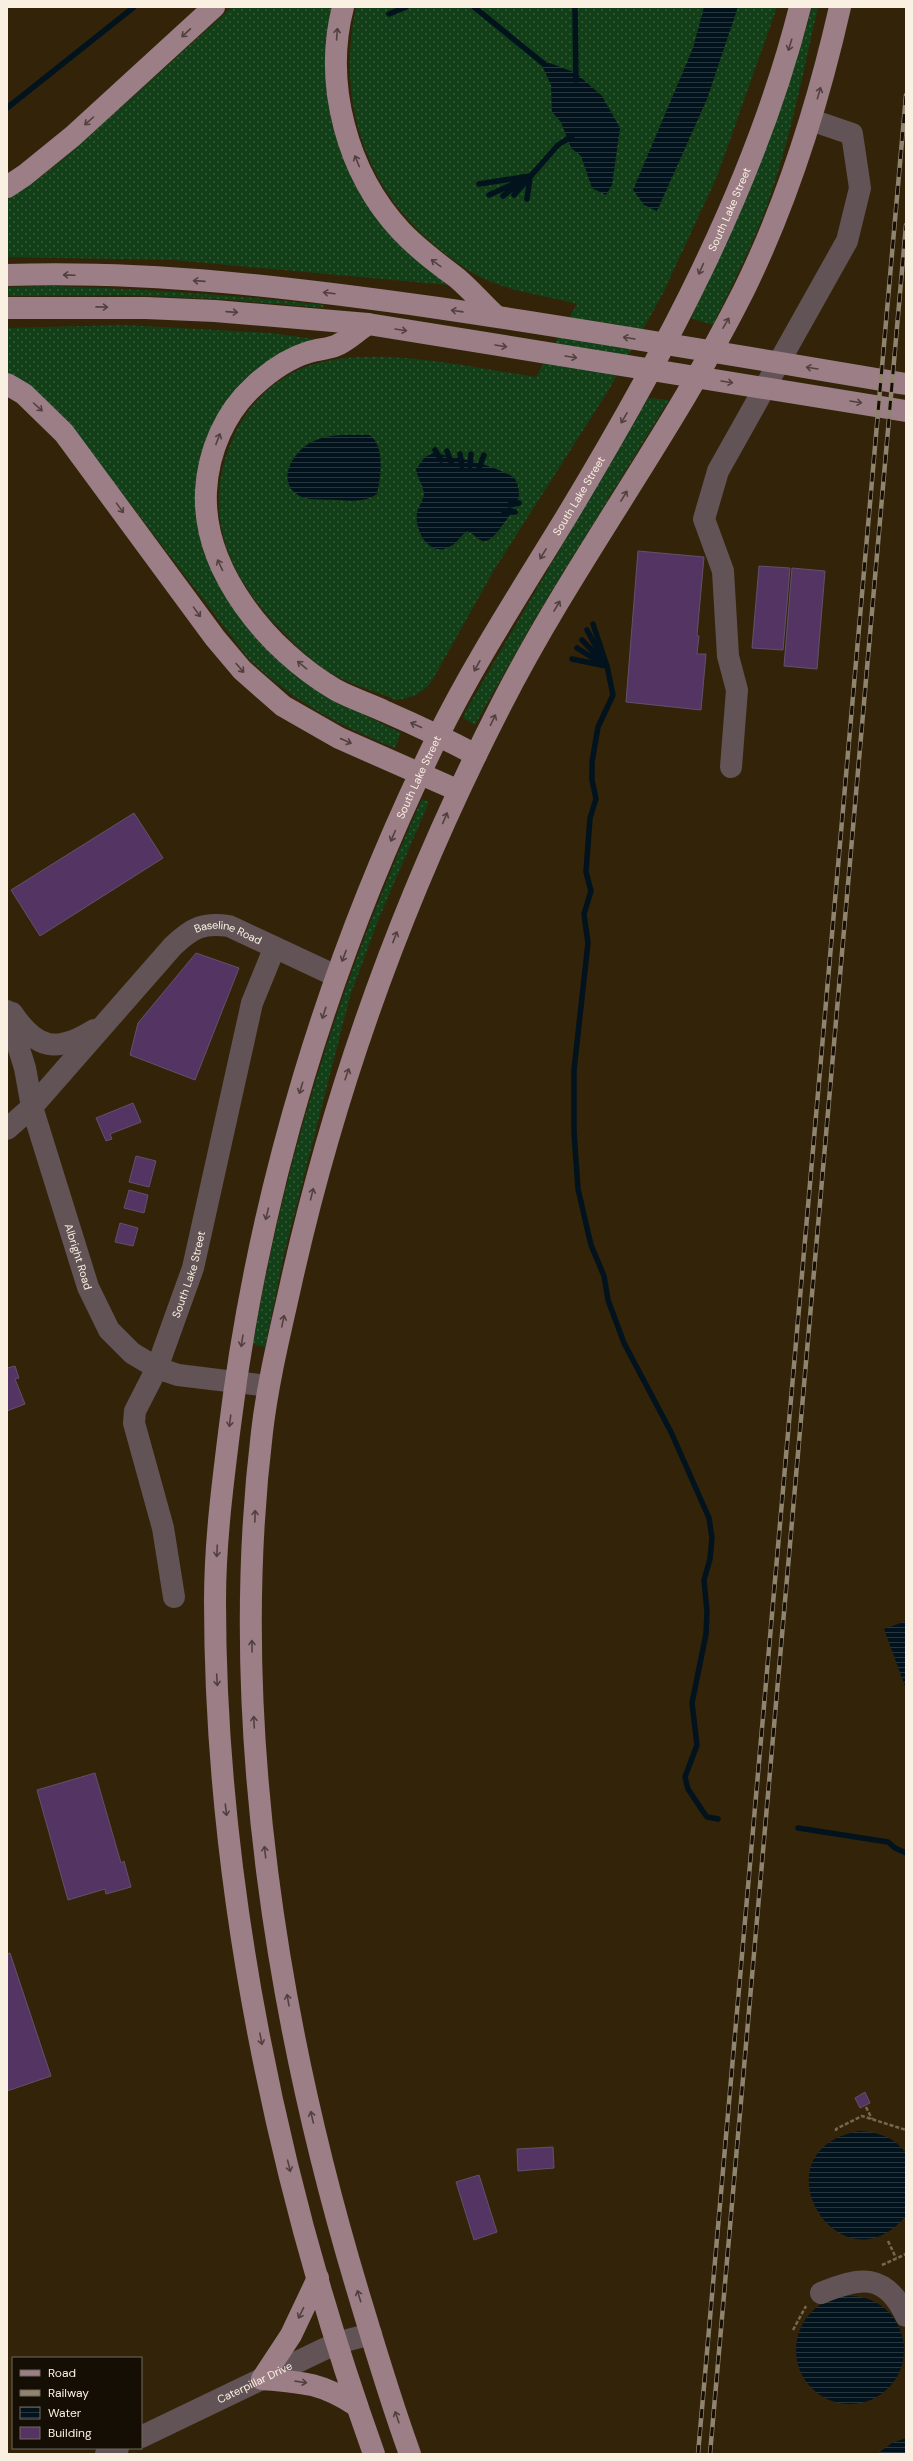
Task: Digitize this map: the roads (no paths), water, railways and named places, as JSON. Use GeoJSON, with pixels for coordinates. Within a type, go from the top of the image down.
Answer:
{"type":"FeatureCollection","features":[{"type":"Feature","properties":{"kind":"main road"},"geometry":{"type":"LineString","coordinates":[[7,187],[25,175],[73,136],[214,7]]}},
{"type":"Feature","properties":{"kind":"main road"},"geometry":{"type":"LineString","coordinates":[[343,7],[338,24],[335,77],[348,137],[360,168],[386,212],[401,230],[429,258],[457,279],[496,316]]}},
{"type":"Feature","properties":{"kind":"main road","name":"South Lake Street"},"geometry":{"type":"LineString","coordinates":[[374,2454],[337,2343],[318,2278],[281,2136],[254,2001],[225,1802],[220,1734],[215,1600],[219,1517],[235,1382],[258,1251],[274,1183],[296,1104],[336,976],[360,914],[438,735],[504,618],[633,403],[695,284],[760,137],[780,79],[800,7]]}},
{"type":"Feature","properties":{"kind":"main road"},"geometry":{"type":"LineString","coordinates":[[410,2454],[343,2243],[306,2093],[276,1932],[261,1812],[253,1699],[252,1621],[256,1491],[268,1386],[304,1223],[323,1151],[381,974],[457,790],[503,700],[549,619],[672,418],[734,308],[782,201],[811,120],[840,7]]}},
{"type":"Feature","properties":{"kind":"main road"},"geometry":{"type":"LineString","coordinates":[[7,275],[158,277],[261,285],[496,316],[906,384]]}},
{"type":"Feature","properties":{"kind":"main road"},"geometry":{"type":"LineString","coordinates":[[7,308],[107,307],[215,311],[368,324],[906,410]]}},
{"type":"Feature","properties":{"kind":"main road"},"geometry":{"type":"LineString","coordinates":[[368,324],[335,346],[308,352],[278,367],[253,386],[236,404],[222,429],[212,454],[206,479],[205,509],[211,541],[227,580],[260,625],[285,650],[336,690],[438,735],[476,755]]}},
{"type":"Feature","properties":{"kind":"main road"},"geometry":{"type":"LineString","coordinates":[[7,384],[24,394],[64,433],[216,638],[252,680],[283,706],[309,722],[420,775],[457,790]]}},
{"type":"Feature","properties":{"kind":"main road"},"geometry":{"type":"LineString","coordinates":[[318,2278],[291,2335],[262,2379],[317,2385],[336,2392],[357,2406]]}},
{"type":"Feature","properties":{"kind":"street"},"geometry":{"type":"LineString","coordinates":[[731,767],[736,690],[728,656],[723,571],[704,519],[718,471],[847,241],[860,188],[852,134],[811,120]]}},
{"type":"Feature","properties":{"kind":"street","name":"Baseline Road"},"geometry":{"type":"LineString","coordinates":[[7,1128],[32,1108],[173,946],[182,937],[202,925],[214,923],[229,926],[336,976]]}},
{"type":"Feature","properties":{"kind":"street","name":"South Lake Street"},"geometry":{"type":"LineString","coordinates":[[174,1598],[164,1528],[134,1423],[135,1411],[158,1368],[193,1268],[252,1003],[274,948]]}},
{"type":"Feature","properties":{"kind":"street","name":"Baseline Road"},"geometry":{"type":"LineString","coordinates":[[7,1006],[23,1030],[42,1043],[60,1045],[77,1041],[106,1023]]}},
{"type":"Feature","properties":{"kind":"street","name":"Albright Road"},"geometry":{"type":"LineString","coordinates":[[7,1011],[25,1068],[32,1108],[88,1287],[97,1309],[119,1342],[132,1354],[158,1368],[178,1375],[268,1386]]}},
{"type":"Feature","properties":{"kind":"street"},"geometry":{"type":"LineString","coordinates":[[821,2293],[846,2283],[859,2280],[870,2282],[892,2293],[906,2316]]}},
{"type":"Feature","properties":{"kind":"street","name":"Caterpillar Drive"},"geometry":{"type":"LineString","coordinates":[[142,2437],[337,2343],[371,2334]]}},
{"type":"Feature","properties":{"kind":"street"},"geometry":{"type":"LineString","coordinates":[[106,2454],[116,2449]]}},
{"type":"Feature","properties":{"kind":"water"},"geometry":{"type":"Polygon","coordinates":[[[704,7],[738,7],[707,99],[657,211],[644,205],[633,190],[693,48],[704,7]]]}},
{"type":"Feature","properties":{"kind":"water"},"geometry":{"type":"Polygon","coordinates":[[[539,59],[576,73],[602,96],[620,128],[612,185],[606,195],[592,188],[581,156],[571,148],[561,122],[552,112],[551,85],[539,59]]]}},
{"type":"Feature","properties":{"kind":"water"},"geometry":{"type":"Polygon","coordinates":[[[370,435],[375,440],[378,447],[381,462],[377,494],[364,500],[349,501],[311,499],[302,497],[293,491],[289,484],[289,468],[293,459],[306,445],[319,439],[334,436],[370,435]]]}},
{"type":"Feature","properties":{"kind":"water"},"geometry":{"type":"Polygon","coordinates":[[[433,453],[468,460],[484,465],[510,475],[515,480],[519,491],[517,501],[500,529],[489,539],[483,541],[467,531],[453,545],[443,549],[436,549],[430,546],[421,535],[418,528],[417,513],[424,493],[416,469],[425,457],[433,453]]]}},
{"type":"Feature","properties":{"kind":"water"},"geometry":{"type":"Polygon","coordinates":[[[906,1621],[906,1689],[884,1629],[906,1621]]]}},
{"type":"Feature","properties":{"kind":"water"},"geometry":{"type":"Polygon","coordinates":[[[859,2131],[885,2136],[896,2143],[906,2153],[906,2216],[880,2236],[855,2239],[833,2229],[817,2211],[809,2188],[812,2164],[828,2144],[859,2131]]]}},
{"type":"Feature","properties":{"kind":"water"},"geometry":{"type":"Polygon","coordinates":[[[850,2296],[871,2300],[888,2312],[900,2329],[904,2350],[900,2371],[888,2388],[871,2400],[850,2404],[829,2400],[812,2388],[800,2371],[796,2350],[800,2329],[812,2312],[829,2300],[850,2296]]]}},
{"type":"Feature","properties":{"kind":"water"},"geometry":{"type":"Polygon","coordinates":[[[906,2438],[906,2454],[877,2454],[892,2443],[906,2438]]]}},
{"type":"Feature","properties":{"kind":"waterway"},"geometry":{"type":"LineString","coordinates":[[7,108],[134,7]]}},
{"type":"Feature","properties":{"kind":"waterway"},"geometry":{"type":"LineString","coordinates":[[389,14],[406,7]]}},
{"type":"Feature","properties":{"kind":"waterway"},"geometry":{"type":"LineString","coordinates":[[474,7],[544,64]]}},
{"type":"Feature","properties":{"kind":"waterway"},"geometry":{"type":"LineString","coordinates":[[575,7],[576,80]]}},
{"type":"Feature","properties":{"kind":"waterway"},"geometry":{"type":"LineString","coordinates":[[514,195],[558,145],[572,136]]}},
{"type":"Feature","properties":{"kind":"waterway"},"geometry":{"type":"LineString","coordinates":[[479,184],[530,176]]}},
{"type":"Feature","properties":{"kind":"waterway"},"geometry":{"type":"LineString","coordinates":[[527,199],[530,177]]}},
{"type":"Feature","properties":{"kind":"waterway"},"geometry":{"type":"LineString","coordinates":[[489,195],[522,180]]}},
{"type":"Feature","properties":{"kind":"waterway"},"geometry":{"type":"LineString","coordinates":[[503,196],[518,184]]}},
{"type":"Feature","properties":{"kind":"waterway"},"geometry":{"type":"LineString","coordinates":[[435,450],[441,460]]}},
{"type":"Feature","properties":{"kind":"waterway"},"geometry":{"type":"LineString","coordinates":[[447,451],[451,462]]}},
{"type":"Feature","properties":{"kind":"waterway"},"geometry":{"type":"LineString","coordinates":[[460,454],[462,466]]}},
{"type":"Feature","properties":{"kind":"waterway"},"geometry":{"type":"LineString","coordinates":[[470,466],[471,454]]}},
{"type":"Feature","properties":{"kind":"waterway"},"geometry":{"type":"LineString","coordinates":[[479,468],[484,455]]}},
{"type":"Feature","properties":{"kind":"waterway"},"geometry":{"type":"LineString","coordinates":[[509,505],[519,503]]}},
{"type":"Feature","properties":{"kind":"waterway"},"geometry":{"type":"LineString","coordinates":[[504,512],[515,512]]}},
{"type":"Feature","properties":{"kind":"waterway"},"geometry":{"type":"LineString","coordinates":[[593,624],[606,663]]}},
{"type":"Feature","properties":{"kind":"waterway"},"geometry":{"type":"LineString","coordinates":[[587,630],[601,656]]}},
{"type":"Feature","properties":{"kind":"waterway"},"geometry":{"type":"LineString","coordinates":[[582,640],[607,666],[613,695],[598,727],[592,762],[592,780],[596,799],[590,818],[586,872],[591,891],[584,914],[588,943],[574,1070],[574,1132],[578,1189],[591,1245],[604,1276],[608,1300],[624,1343],[671,1432],[709,1518],[712,1538],[710,1559],[704,1580],[707,1612],[706,1634],[692,1703],[697,1745],[685,1777],[688,1789],[707,1817],[718,1819]]}},
{"type":"Feature","properties":{"kind":"waterway"},"geometry":{"type":"LineString","coordinates":[[577,648],[601,663]]}},
{"type":"Feature","properties":{"kind":"waterway"},"geometry":{"type":"LineString","coordinates":[[572,659],[606,666]]}},
{"type":"Feature","properties":{"kind":"waterway"},"geometry":{"type":"LineString","coordinates":[[798,1828],[888,1842],[895,1848],[906,1853]]}},
{"type":"Feature","properties":{"kind":"railway"},"geometry":{"type":"LineString","coordinates":[[698,2454],[906,95]]}},
{"type":"Feature","properties":{"kind":"railway"},"geometry":{"type":"LineString","coordinates":[[710,2454],[906,225]]}}]}
